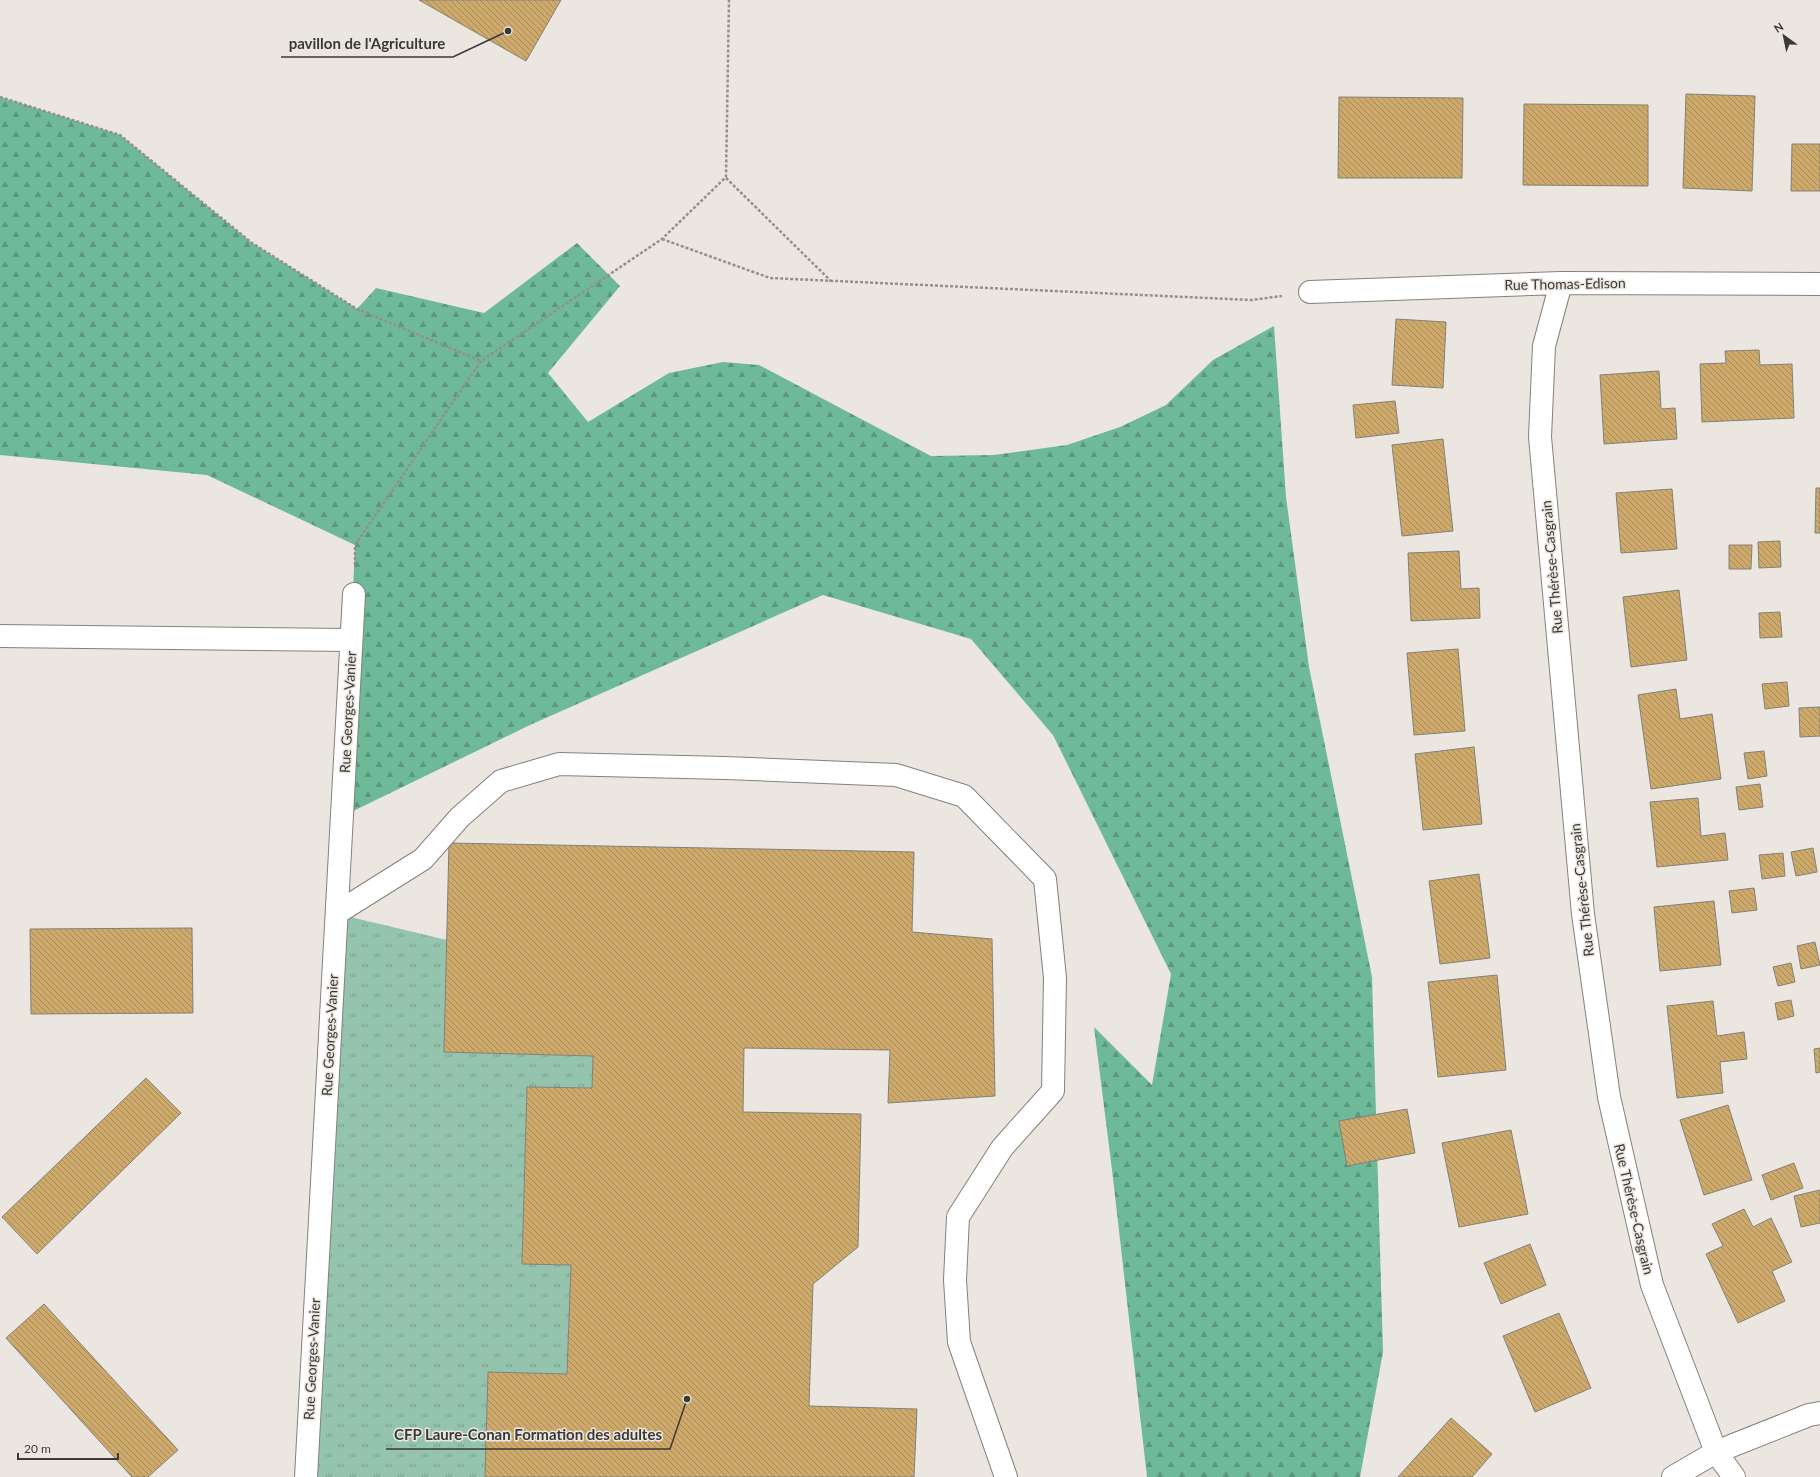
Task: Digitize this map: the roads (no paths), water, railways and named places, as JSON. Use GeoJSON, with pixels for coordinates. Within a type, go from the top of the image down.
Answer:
{"type":"FeatureCollection","features":[{"type":"Feature","properties":{"kind":"street","name":"Rue Thomas-Edison"},"geometry":{"type":"LineString","coordinates":[[1310,292],[1561,283],[1820,284]]}},
{"type":"Feature","properties":{"kind":"street","name":"Rue Thérèse-Casgrain"},"geometry":{"type":"LineString","coordinates":[[1561,283],[1544,346],[1540,437],[1583,914],[1608,1097],[1652,1285],[1716,1452],[1734,1477]]}},
{"type":"Feature","properties":{"kind":"street","name":"Rue Georges-Vanier"},"geometry":{"type":"LineString","coordinates":[[306,1477],[354,594]]}},
{"type":"Feature","properties":{"kind":"street"},"geometry":{"type":"LineString","coordinates":[[0,636],[352,640]]}},
{"type":"Feature","properties":{"kind":"street"},"geometry":{"type":"LineString","coordinates":[[337,913],[422,859],[460,817],[501,781],[559,764],[724,768],[896,775],[964,796],[1045,879],[1055,978],[1053,1091],[1002,1148],[958,1217],[955,1280],[959,1342],[1006,1477]]}},
{"type":"Feature","properties":{"kind":"street"},"geometry":{"type":"LineString","coordinates":[[1673,1477],[1716,1452],[1809,1415],[1820,1413]]}},
{"type":"Feature","properties":{"kind":"place","name":"pavillon de l'Agriculture"},"geometry":{"type":"Point","coordinates":[508,31]}},
{"type":"Feature","properties":{"kind":"place","name":"CFP Laure-Conan Formation des adultes"},"geometry":{"type":"Point","coordinates":[687,1399]}}]}
